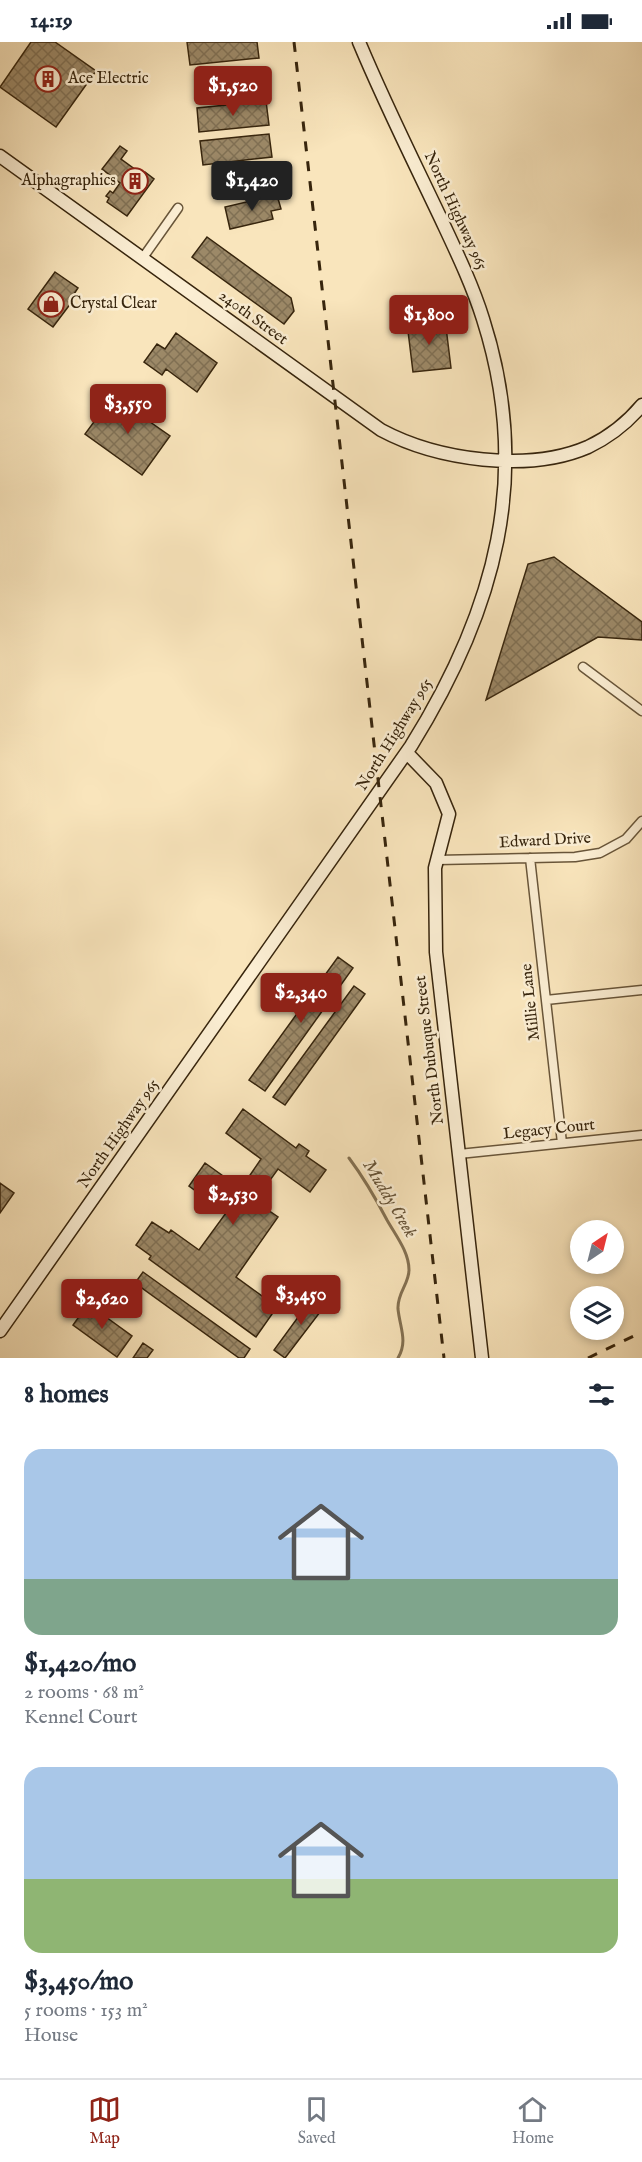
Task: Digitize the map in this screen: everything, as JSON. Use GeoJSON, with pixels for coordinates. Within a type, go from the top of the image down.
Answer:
{"type":"FeatureCollection","features":[{"type":"Feature","properties":{"kind":"street","name":"North Highway 965"},"geometry":{"type":"LineString","coordinates":[[0,1331],[407,753],[431,714],[465,646],[485,593],[499,538],[506,460],[503,406],[494,358],[483,318],[459,258],[359,42]]}},
{"type":"Feature","properties":{"kind":"street","name":"240th Street"},"geometry":{"type":"LineString","coordinates":[[0,156],[381,430],[410,444],[436,453],[465,458],[506,460],[550,457],[588,447],[608,436],[642,405]]}},
{"type":"Feature","properties":{"kind":"street"},"geometry":{"type":"LineString","coordinates":[[142,259],[178,208]]}},
{"type":"Feature","properties":{"kind":"street"},"geometry":{"type":"LineString","coordinates":[[583,667],[642,711]]}},
{"type":"Feature","properties":{"kind":"street","name":"North Dubuque Street"},"geometry":{"type":"LineString","coordinates":[[407,753],[436,783],[449,814],[435,868],[436,952],[482,1358]]}},
{"type":"Feature","properties":{"kind":"street","name":"Edward Drive"},"geometry":{"type":"LineString","coordinates":[[437,860],[575,857],[600,853],[626,839],[642,821]]}},
{"type":"Feature","properties":{"kind":"street","name":"Millie Lane"},"geometry":{"type":"LineString","coordinates":[[530,858],[562,1143]]}},
{"type":"Feature","properties":{"kind":"street"},"geometry":{"type":"LineString","coordinates":[[546,1000],[642,990]]}},
{"type":"Feature","properties":{"kind":"street","name":"Legacy Court"},"geometry":{"type":"LineString","coordinates":[[459,1154],[642,1135]]}},
{"type":"Feature","properties":{"kind":"building","name":"Ace Electric"},"geometry":{"type":"Polygon","coordinates":[[[31,42],[55,42],[96,71],[56,127],[0,87],[31,42]]]}},
{"type":"Feature","properties":{"kind":"building"},"geometry":{"type":"Polygon","coordinates":[[[187,42],[257,42],[259,58],[190,65],[187,42]]]}},
{"type":"Feature","properties":{"kind":"building"},"geometry":{"type":"Polygon","coordinates":[[[266,101],[269,125],[199,132],[197,108],[266,101]]]}},
{"type":"Feature","properties":{"kind":"building"},"geometry":{"type":"Polygon","coordinates":[[[269,134],[272,157],[203,165],[200,141],[269,134]]]}},
{"type":"Feature","properties":{"kind":"building","name":"Alphagraphics"},"geometry":{"type":"Polygon","coordinates":[[[120,146],[127,151],[121,159],[143,175],[145,172],[154,179],[127,216],[107,202],[109,198],[106,196],[110,191],[113,193],[120,183],[102,169],[120,146]]]}},
{"type":"Feature","properties":{"kind":"building"},"geometry":{"type":"Polygon","coordinates":[[[277,195],[281,209],[271,211],[273,219],[230,229],[225,207],[277,195]]]}},
{"type":"Feature","properties":{"kind":"building"},"geometry":{"type":"Polygon","coordinates":[[[207,237],[291,298],[294,311],[284,324],[192,257],[207,237]]]}},
{"type":"Feature","properties":{"kind":"building","name":"Crystal Clear"},"geometry":{"type":"Polygon","coordinates":[[[55,272],[78,288],[72,297],[74,299],[53,327],[28,309],[55,272]]]}},
{"type":"Feature","properties":{"kind":"building"},"geometry":{"type":"Polygon","coordinates":[[[445,319],[451,368],[413,372],[407,323],[445,319]]]}},
{"type":"Feature","properties":{"kind":"building"},"geometry":{"type":"Polygon","coordinates":[[[176,333],[217,363],[197,392],[166,369],[162,375],[144,362],[157,344],[165,349],[176,333]]]}},
{"type":"Feature","properties":{"kind":"building"},"geometry":{"type":"Polygon","coordinates":[[[113,396],[170,436],[142,475],[85,434],[113,396]]]}},
{"type":"Feature","properties":{"kind":"building"},"geometry":{"type":"Polygon","coordinates":[[[554,557],[642,622],[642,640],[598,637],[486,700],[528,564],[554,557]]]}},
{"type":"Feature","properties":{"kind":"building"},"geometry":{"type":"Polygon","coordinates":[[[338,957],[353,968],[265,1091],[249,1080],[338,957]]]}},
{"type":"Feature","properties":{"kind":"building"},"geometry":{"type":"Polygon","coordinates":[[[354,986],[365,994],[285,1105],[273,1097],[354,986]]]}},
{"type":"Feature","properties":{"kind":"building"},"geometry":{"type":"Polygon","coordinates":[[[243,1109],[296,1148],[299,1144],[309,1151],[306,1156],[326,1170],[310,1192],[278,1169],[255,1201],[278,1217],[236,1277],[277,1307],[256,1337],[149,1259],[151,1256],[136,1245],[152,1222],[169,1233],[171,1230],[199,1250],[226,1213],[189,1186],[205,1163],[240,1188],[261,1159],[226,1133],[243,1109]]]}},
{"type":"Feature","properties":{"kind":"building"},"geometry":{"type":"Polygon","coordinates":[[[0,1183],[14,1193],[0,1213],[0,1183]]]}},
{"type":"Feature","properties":{"kind":"building"},"geometry":{"type":"Polygon","coordinates":[[[143,1272],[250,1349],[244,1358],[239,1358],[135,1283],[143,1272]]]}},
{"type":"Feature","properties":{"kind":"building"},"geometry":{"type":"Polygon","coordinates":[[[315,1294],[327,1303],[285,1358],[274,1350],[315,1294]]]}},
{"type":"Feature","properties":{"kind":"building"},"geometry":{"type":"Polygon","coordinates":[[[88,1304],[132,1336],[117,1357],[73,1325],[88,1304]]]}},
{"type":"Feature","properties":{"kind":"building"},"geometry":{"type":"Polygon","coordinates":[[[143,1343],[153,1350],[147,1358],[133,1358],[143,1343]]]}},
{"type":"Feature","properties":{"kind":"waterway","name":"Muddy Creek"},"geometry":{"type":"LineString","coordinates":[[349,1158],[398,1238],[408,1263],[407,1280],[398,1303],[403,1340],[398,1358]]}},
{"type":"Feature","properties":{"kind":"railway"},"geometry":{"type":"LineString","coordinates":[[294,42],[444,1358]]}},
{"type":"Feature","properties":{"kind":"railway"},"geometry":{"type":"LineString","coordinates":[[588,1358],[642,1332]]}},
{"type":"Feature","properties":{"kind":"place","name":"Ace Electric"},"geometry":{"type":"Point","coordinates":[48,79]}},
{"type":"Feature","properties":{"kind":"place","name":"Alphagraphics"},"geometry":{"type":"Point","coordinates":[135,181]}},
{"type":"Feature","properties":{"kind":"place","name":"Crystal Clear"},"geometry":{"type":"Point","coordinates":[51,304]}}]}
